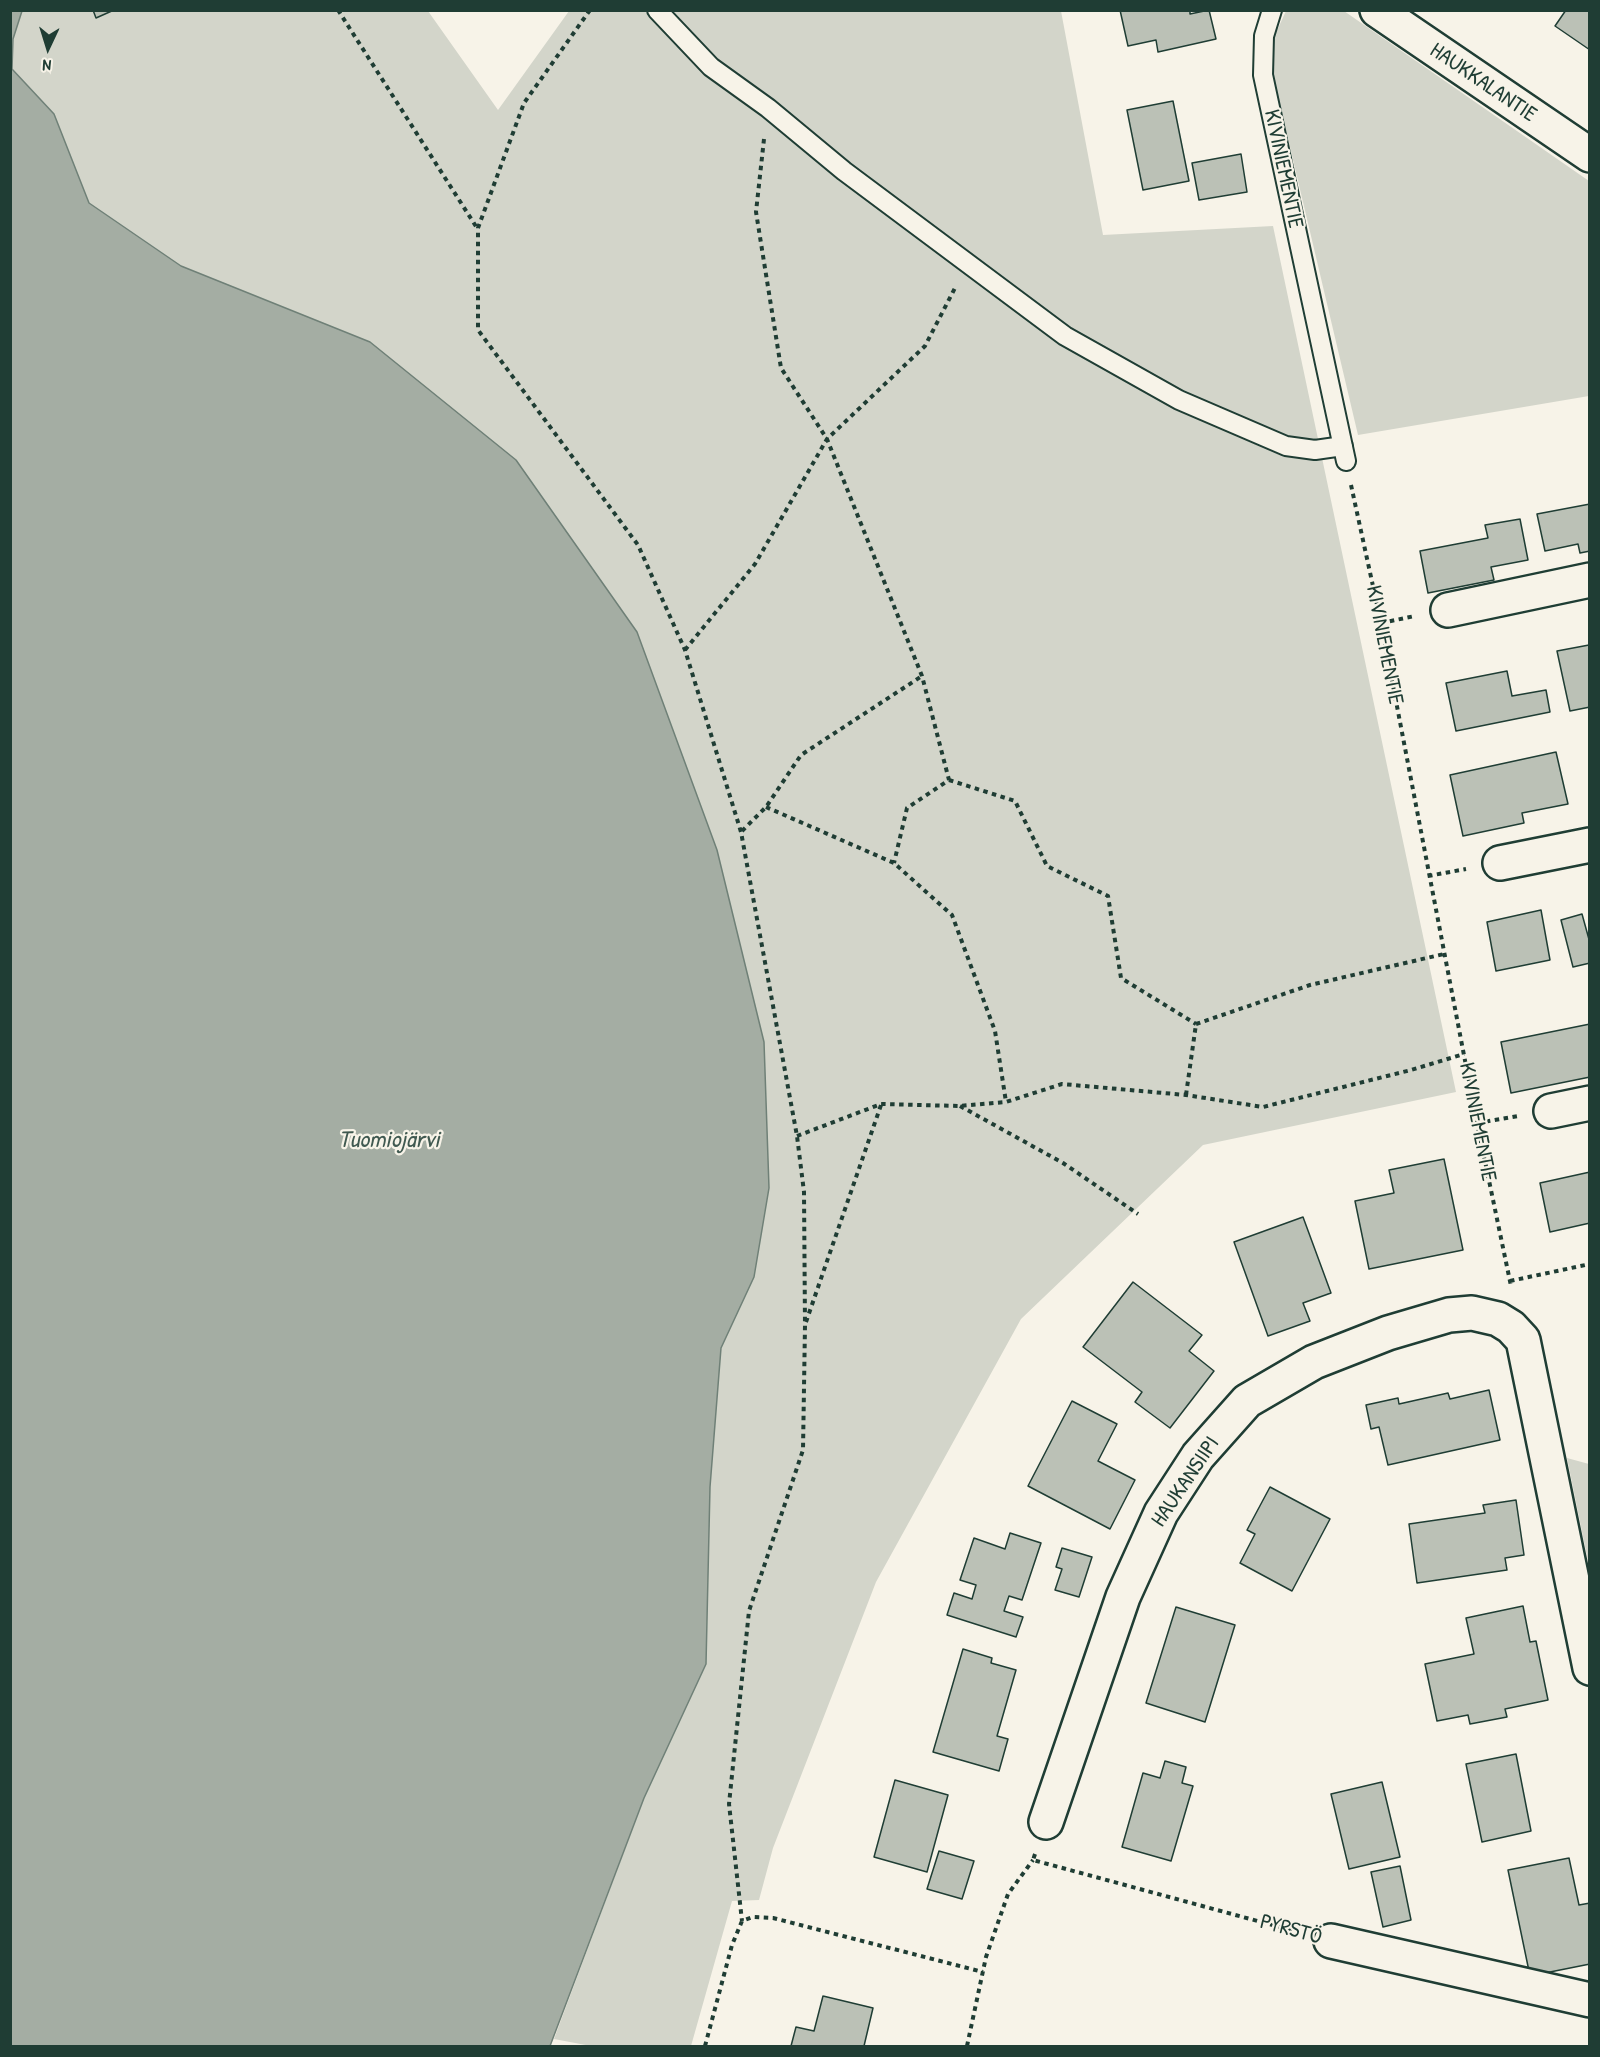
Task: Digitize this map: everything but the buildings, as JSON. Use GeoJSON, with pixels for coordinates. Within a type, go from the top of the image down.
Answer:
{"type":"FeatureCollection","features":[{"type":"Feature","properties":{"kind":"street","name":"HAUKKALANTIE"},"geometry":{"type":"LineString","coordinates":[[1377,10],[1590,155]]}},
{"type":"Feature","properties":{"kind":"street"},"geometry":{"type":"LineString","coordinates":[[1448,610],[1590,580]]}},
{"type":"Feature","properties":{"kind":"street"},"geometry":{"type":"LineString","coordinates":[[1500,863],[1590,845]]}},
{"type":"Feature","properties":{"kind":"street"},"geometry":{"type":"LineString","coordinates":[[1551,1111],[1590,1102]]}},
{"type":"Feature","properties":{"kind":"street","name":"HAUKANSIIPI"},"geometry":{"type":"LineString","coordinates":[[1046,1822],[1123,1597],[1161,1513],[1198,1456],[1247,1401],[1314,1362],[1388,1333],[1449,1315],[1473,1313],[1498,1319],[1511,1327],[1523,1340],[1590,1668]]}},
{"type":"Feature","properties":{"kind":"street","name":"PYRSTÖ"},"geometry":{"type":"LineString","coordinates":[[1331,1941],[1590,2000]]}},
{"type":"Feature","properties":{"kind":"lane"},"geometry":{"type":"LineString","coordinates":[[657,10],[711,67],[768,108],[844,171],[1065,336],[1179,400],[1286,446],[1344,453]]}},
{"type":"Feature","properties":{"kind":"lane","name":"KIVINIEMENTIE"},"geometry":{"type":"LineString","coordinates":[[1272,10],[1264,36],[1263,75],[1344,453]]}},
{"type":"Feature","properties":{"kind":"path"},"geometry":{"type":"LineString","coordinates":[[338,10],[478,228]]}},
{"type":"Feature","properties":{"kind":"path"},"geometry":{"type":"LineString","coordinates":[[590,10],[524,103],[478,228],[478,330],[639,545],[685,650],[741,832],[804,1192],[806,1325],[803,1450],[749,1611],[729,1804],[742,1921],[732,1945],[705,2046]]}},
{"type":"Feature","properties":{"kind":"path"},"geometry":{"type":"LineString","coordinates":[[768,108],[756,212],[781,368],[827,439],[922,676],[949,780]]}},
{"type":"Feature","properties":{"kind":"path"},"geometry":{"type":"LineString","coordinates":[[685,650],[755,564],[827,439],[925,346],[967,264]]}},
{"type":"Feature","properties":{"kind":"path","name":"KIVINIEMENTIE"},"geometry":{"type":"LineString","coordinates":[[1344,453],[1381,623],[1477,1124],[1510,1281],[1590,1264]]}},
{"type":"Feature","properties":{"kind":"path"},"geometry":{"type":"LineString","coordinates":[[741,832],[766,807],[801,755],[922,676]]}},
{"type":"Feature","properties":{"kind":"path"},"geometry":{"type":"LineString","coordinates":[[894,863],[907,808],[949,780]]}},
{"type":"Feature","properties":{"kind":"path"},"geometry":{"type":"LineString","coordinates":[[949,780],[1015,801],[1047,866],[1108,896],[1121,978],[1196,1024]]}},
{"type":"Feature","properties":{"kind":"path"},"geometry":{"type":"LineString","coordinates":[[766,807],[894,863],[951,915],[995,1031],[1006,1102]]}},
{"type":"Feature","properties":{"kind":"path"},"geometry":{"type":"LineString","coordinates":[[1196,1024],[1310,985],[1444,954]]}},
{"type":"Feature","properties":{"kind":"path"},"geometry":{"type":"LineString","coordinates":[[1186,1095],[1196,1024]]}},
{"type":"Feature","properties":{"kind":"path"},"geometry":{"type":"LineString","coordinates":[[796,1136],[881,1104],[960,1106],[1006,1102],[1062,1084],[1186,1095],[1263,1107],[1411,1070],[1464,1054]]}},
{"type":"Feature","properties":{"kind":"path"},"geometry":{"type":"LineString","coordinates":[[806,1325],[881,1104]]}},
{"type":"Feature","properties":{"kind":"path"},"geometry":{"type":"LineString","coordinates":[[960,1106],[1063,1163],[1138,1214]]}},
{"type":"Feature","properties":{"kind":"path"},"geometry":{"type":"LineString","coordinates":[[1477,1124],[1551,1111]]}},
{"type":"Feature","properties":{"kind":"path"},"geometry":{"type":"LineString","coordinates":[[967,2046],[986,1957],[1008,1894],[1033,1860],[1046,1822]]}},
{"type":"Feature","properties":{"kind":"path","name":"PYRSTÖ"},"geometry":{"type":"LineString","coordinates":[[1033,1860],[1331,1941]]}},
{"type":"Feature","properties":{"kind":"path"},"geometry":{"type":"LineString","coordinates":[[742,1921],[753,1917],[772,1918],[983,1972]]}},
{"type":"Feature","properties":{"kind":"shaded area"},"geometry":{"type":"Polygon","coordinates":[[[22,11],[428,11],[498,110],[569,11],[1061,11],[1103,235],[1273,226],[1456,1092],[1203,1145],[1021,1319],[876,1582],[773,1848],[759,1900],[732,1901],[691,2046],[591,2046],[554,2039],[644,1798],[706,1664],[710,1487],[721,1347],[754,1277],[764,1042],[717,850],[637,632],[370,342],[181,266],[89,203],[54,114],[12,69],[13,39],[22,11]]]}},
{"type":"Feature","properties":{"kind":"shaded area"},"geometry":{"type":"Polygon","coordinates":[[[1286,11],[1344,11],[1589,181],[1589,396],[1358,435],[1273,75],[1274,37],[1286,11]]]}},
{"type":"Feature","properties":{"kind":"shaded area"},"geometry":{"type":"Polygon","coordinates":[[[1567,1458],[1589,1464],[1589,1566],[1567,1458]]]}},
{"type":"Feature","properties":{"kind":"water","name":"Tuomiojärvi"},"geometry":{"type":"Polygon","coordinates":[[[10,11],[22,11],[13,39],[12,69],[54,114],[89,203],[181,266],[370,342],[516,460],[637,632],[717,850],[764,1042],[769,1188],[754,1277],[721,1348],[710,1487],[706,1664],[644,1798],[550,2046],[11,2046],[10,11]]]}}]}
